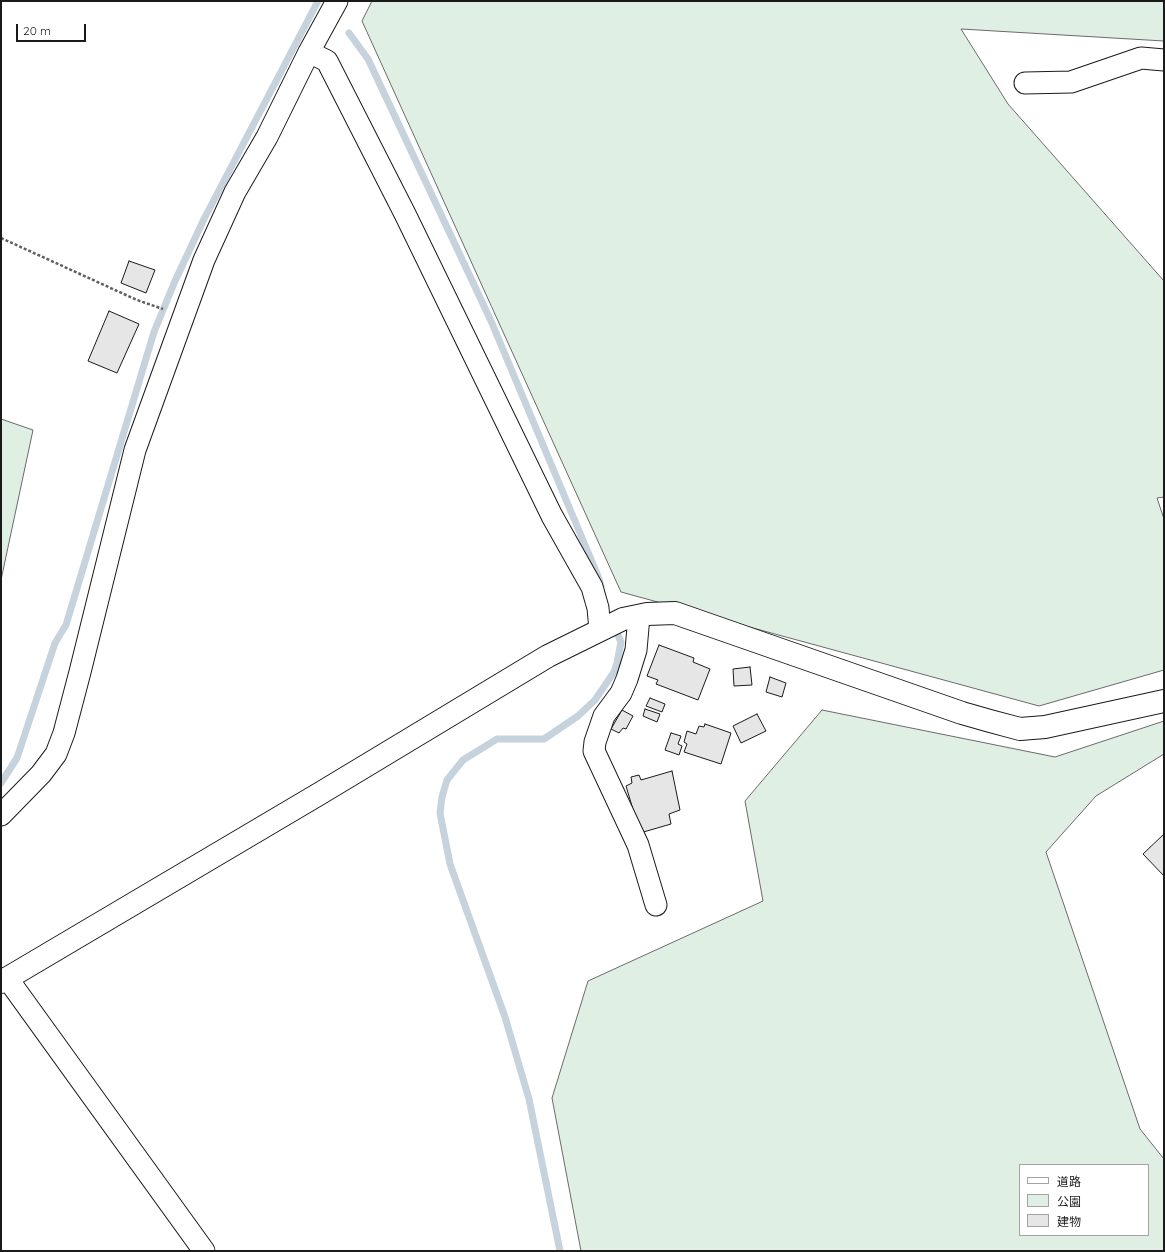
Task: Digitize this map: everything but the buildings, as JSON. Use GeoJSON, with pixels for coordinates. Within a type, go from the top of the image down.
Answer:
{"type":"FeatureCollection","features":[{"type":"Feature","properties":{"kind":"street"},"geometry":{"type":"LineString","coordinates":[[1,815],[41,774],[56,754],[64,733],[80,672],[135,450],[204,260],[235,192],[267,137],[309,52],[337,1]]}},
{"type":"Feature","properties":{"kind":"street"},"geometry":{"type":"LineString","coordinates":[[309,52],[326,61],[405,214],[552,516],[592,587],[598,608],[600,630]]}},
{"type":"Feature","properties":{"kind":"street"},"geometry":{"type":"LineString","coordinates":[[1025,83],[1071,82],[1140,58],[1164,60]]}},
{"type":"Feature","properties":{"kind":"street"},"geometry":{"type":"LineString","coordinates":[[204,1251],[4,980],[319,794],[548,656],[623,619],[647,614],[675,613],[990,722],[1020,729],[1044,727],[1164,701]]}},
{"type":"Feature","properties":{"kind":"street"},"geometry":{"type":"LineString","coordinates":[[639,616],[636,650],[629,672],[621,693],[604,716],[598,730],[594,751],[638,845],[656,905]]}},
{"type":"Feature","properties":{"kind":"path"},"geometry":{"type":"LineString","coordinates":[[1,238],[137,300],[154,306]]}},
{"type":"Feature","properties":{"kind":"green space"},"geometry":{"type":"Polygon","coordinates":[[[372,1],[1164,1],[1164,41],[961,29],[1008,104],[1164,281],[1164,497],[1157,498],[1164,519],[1164,670],[1039,706],[621,592],[362,21],[372,1]]]}},
{"type":"Feature","properties":{"kind":"green space"},"geometry":{"type":"Polygon","coordinates":[[[1,419],[33,430],[1,580],[1,419]]]}},
{"type":"Feature","properties":{"kind":"green space"},"geometry":{"type":"Polygon","coordinates":[[[822,710],[1055,757],[1164,721],[1164,754],[1096,796],[1046,852],[1140,1129],[1164,1159],[1164,1251],[581,1251],[552,1098],[588,981],[763,901],[745,801],[822,710]]]}},
{"type":"Feature","properties":{"kind":"waterway"},"geometry":{"type":"LineString","coordinates":[[1,783],[17,758],[55,643],[66,625],[154,332],[175,281],[204,219],[318,1]]}},
{"type":"Feature","properties":{"kind":"waterway"},"geometry":{"type":"LineString","coordinates":[[349,33],[368,59],[491,321],[601,586]]}},
{"type":"Feature","properties":{"kind":"waterway"},"geometry":{"type":"LineString","coordinates":[[560,1251],[529,1099],[505,1017],[450,864],[440,813],[442,797],[447,780],[463,760],[497,739],[544,739],[578,716],[595,700],[614,672],[617,663],[621,642],[614,626]]}}]}
